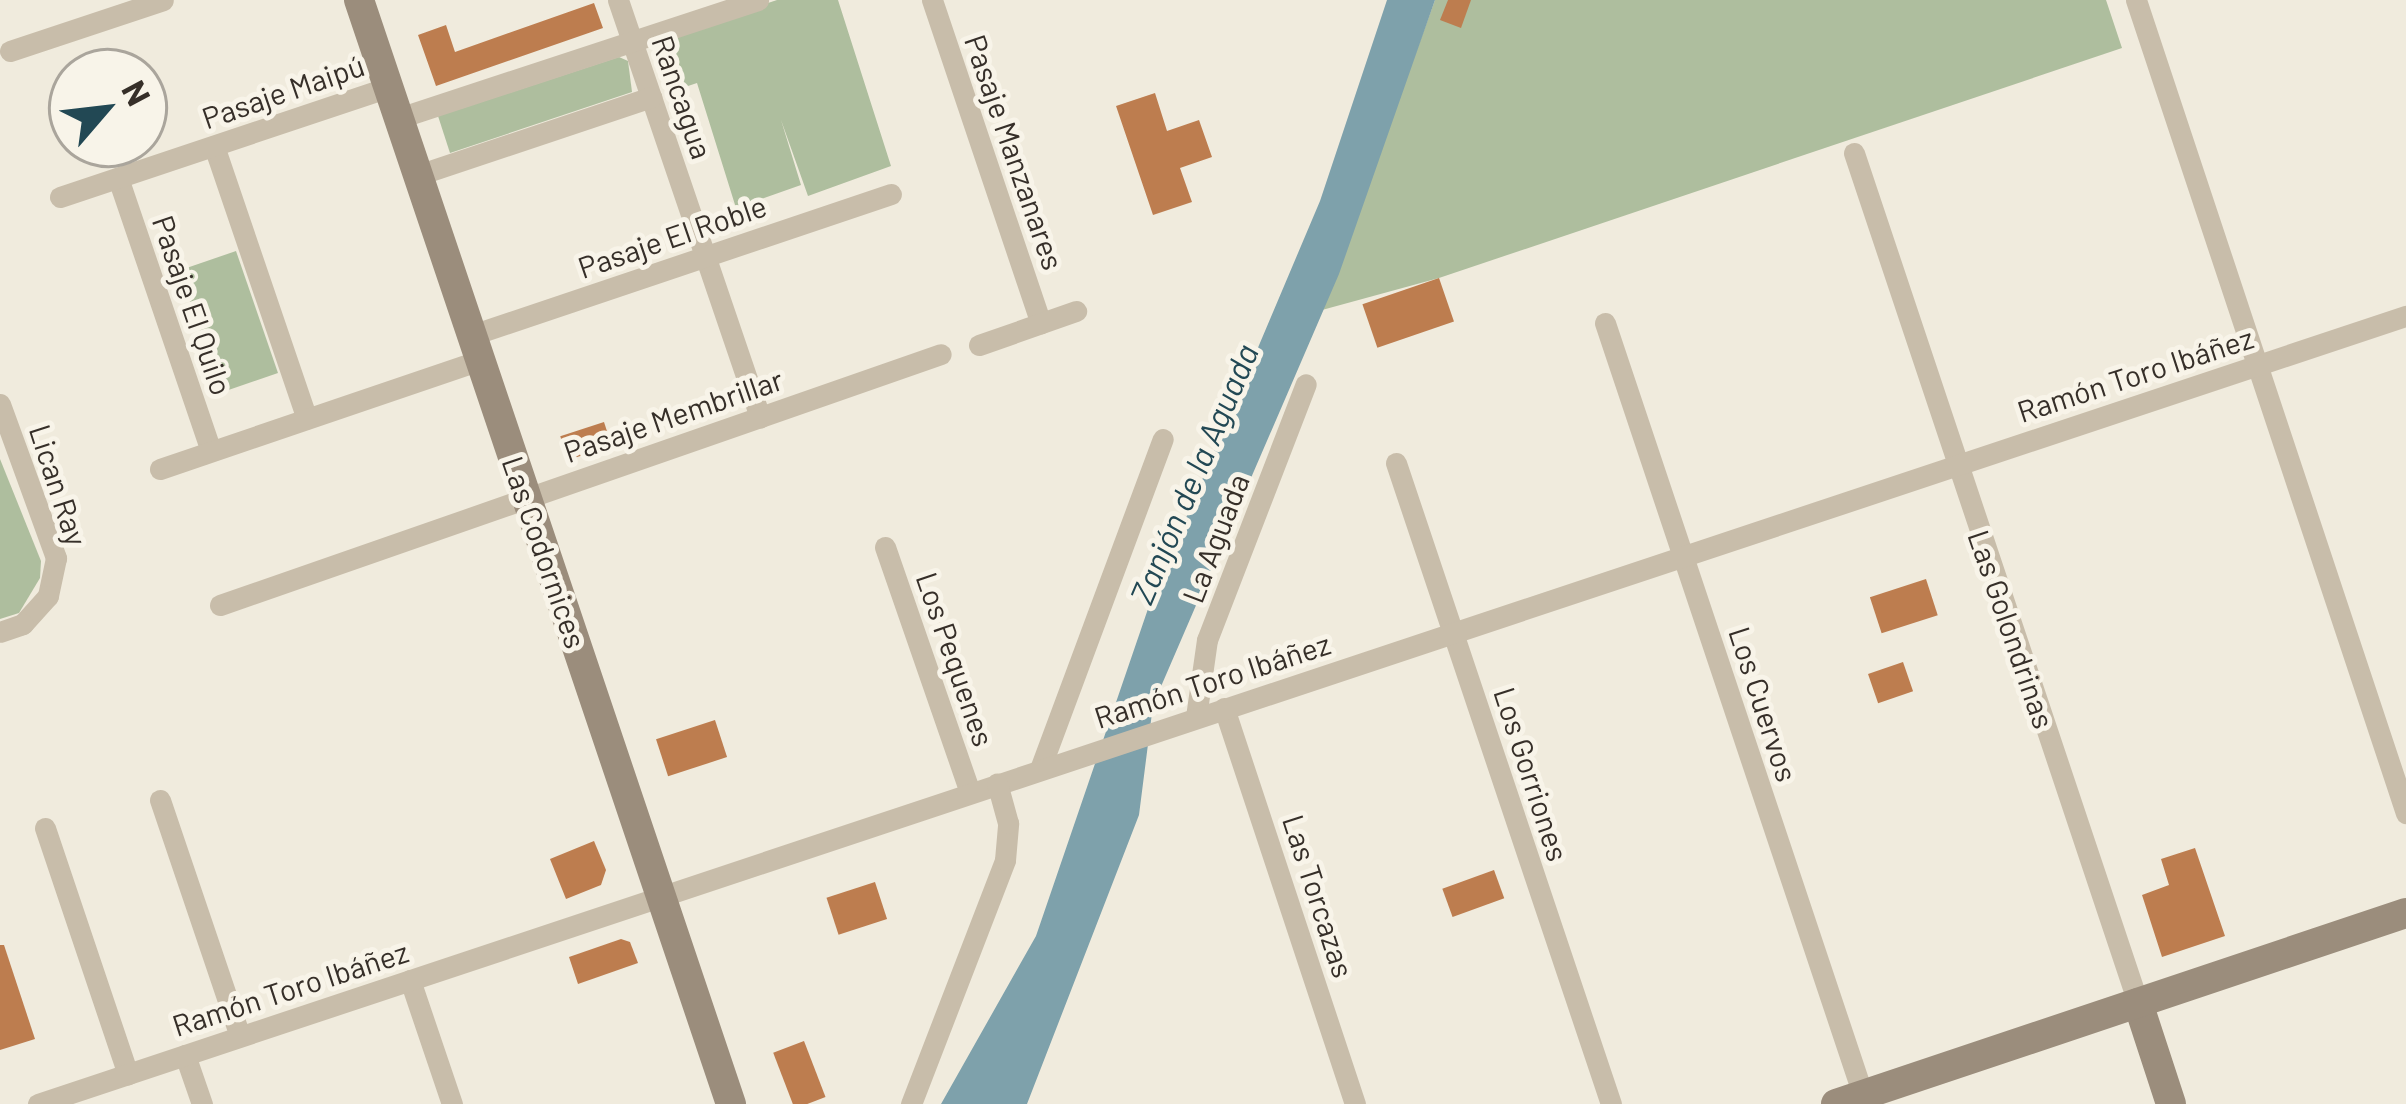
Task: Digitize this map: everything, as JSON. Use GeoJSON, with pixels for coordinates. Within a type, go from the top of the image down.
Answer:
{"type":"FeatureCollection","features":[{"type":"Feature","properties":{"kind":"street"},"geometry":{"type":"LineString","coordinates":[[10,51],[163,0]]}},
{"type":"Feature","properties":{"kind":"street","name":"Las Codornices"},"geometry":{"type":"LineString","coordinates":[[359,0],[730,1104]]}},
{"type":"Feature","properties":{"kind":"street","name":"Rancagua"},"geometry":{"type":"LineString","coordinates":[[619,0],[760,417]]}},
{"type":"Feature","properties":{"kind":"street"},"geometry":{"type":"LineString","coordinates":[[399,118],[758,0]]}},
{"type":"Feature","properties":{"kind":"street","name":"Pasaje Manzanares"},"geometry":{"type":"LineString","coordinates":[[932,0],[1041,323]]}},
{"type":"Feature","properties":{"kind":"street"},"geometry":{"type":"LineString","coordinates":[[2136,0],[2406,813]]}},
{"type":"Feature","properties":{"kind":"street","name":"Pasaje Maipú"},"geometry":{"type":"LineString","coordinates":[[60,197],[388,87]]}},
{"type":"Feature","properties":{"kind":"street"},"geometry":{"type":"LineString","coordinates":[[418,175],[651,97]]}},
{"type":"Feature","properties":{"kind":"street"},"geometry":{"type":"LineString","coordinates":[[214,146],[307,419]]}},
{"type":"Feature","properties":{"kind":"street","name":"Las Golondrinas"},"geometry":{"type":"LineString","coordinates":[[1853,153],[2171,1104]]}},
{"type":"Feature","properties":{"kind":"street","name":"Pasaje El Quilo"},"geometry":{"type":"LineString","coordinates":[[118,178],[211,452]]}},
{"type":"Feature","properties":{"kind":"street","name":"Pasaje El Roble"},"geometry":{"type":"LineString","coordinates":[[160,469],[307,419],[706,257],[891,194]]}},
{"type":"Feature","properties":{"kind":"street"},"geometry":{"type":"LineString","coordinates":[[979,345],[1076,311]]}},
{"type":"Feature","properties":{"kind":"street","name":"Ramón Toro Ibáñez"},"geometry":{"type":"LineString","coordinates":[[38,1104],[2406,316]]}},
{"type":"Feature","properties":{"kind":"street","name":"Los Cuervos"},"geometry":{"type":"LineString","coordinates":[[1605,323],[1855,1101]]}},
{"type":"Feature","properties":{"kind":"street","name":"Pasaje Membrillar"},"geometry":{"type":"LineString","coordinates":[[220,605],[941,354]]}},
{"type":"Feature","properties":{"kind":"street","name":"La Aguada"},"geometry":{"type":"LineString","coordinates":[[1187,720],[1207,640],[1306,384]]}},
{"type":"Feature","properties":{"kind":"street","name":"Lican Ray"},"geometry":{"type":"LineString","coordinates":[[0,404],[56,557],[48,596],[23,624],[0,632]]}},
{"type":"Feature","properties":{"kind":"street"},"geometry":{"type":"LineString","coordinates":[[1040,769],[1163,440]]}},
{"type":"Feature","properties":{"kind":"street","name":"Los Gorriones"},"geometry":{"type":"LineString","coordinates":[[1396,463],[1611,1104]]}},
{"type":"Feature","properties":{"kind":"street","name":"Los Pequenes"},"geometry":{"type":"LineString","coordinates":[[884,547],[970,792]]}},
{"type":"Feature","properties":{"kind":"street","name":"Las Torcazas"},"geometry":{"type":"LineString","coordinates":[[1224,708],[1355,1104]]}},
{"type":"Feature","properties":{"kind":"street"},"geometry":{"type":"LineString","coordinates":[[911,1104],[1005,860],[1009,823],[997,783]]}},
{"type":"Feature","properties":{"kind":"street"},"geometry":{"type":"LineString","coordinates":[[160,800],[240,1036]]}},
{"type":"Feature","properties":{"kind":"street"},"geometry":{"type":"LineString","coordinates":[[45,828],[128,1073]]}},
{"type":"Feature","properties":{"kind":"street"},"geometry":{"type":"LineString","coordinates":[[1855,1101],[2406,913]]}},
{"type":"Feature","properties":{"kind":"street"},"geometry":{"type":"LineString","coordinates":[[410,980],[452,1104]]}},
{"type":"Feature","properties":{"kind":"street"},"geometry":{"type":"LineString","coordinates":[[185,1054],[202,1104]]}},
{"type":"Feature","properties":{"kind":"green space"},"geometry":{"type":"Polygon","coordinates":[[[777,0],[838,0],[891,166],[808,196],[781,120],[801,185],[736,208],[697,83],[673,91],[656,41],[777,0]]]}},
{"type":"Feature","properties":{"kind":"green space"},"geometry":{"type":"Polygon","coordinates":[[[1435,0],[2106,0],[2122,48],[1439,278],[1322,310],[1435,0]]]}},
{"type":"Feature","properties":{"kind":"green space"},"geometry":{"type":"Polygon","coordinates":[[[619,57],[628,61],[632,92],[450,153],[438,116],[619,57]]]}},
{"type":"Feature","properties":{"kind":"green space"},"geometry":{"type":"Polygon","coordinates":[[[236,251],[278,373],[221,393],[179,271],[236,251]]]}},
{"type":"Feature","properties":{"kind":"green space"},"geometry":{"type":"Polygon","coordinates":[[[0,459],[41,561],[40,578],[19,613],[0,619],[0,459]]]}},
{"type":"Feature","properties":{"kind":"water"},"geometry":{"type":"Polygon","coordinates":[[[1387,0],[1435,0],[1339,274],[1153,705],[1139,815],[1027,1104],[941,1104],[1036,936],[1150,603],[1320,201],[1387,0]]]}},
{"type":"Feature","properties":{"kind":"building"},"geometry":{"type":"Polygon","coordinates":[[[1448,0],[1471,0],[1461,28],[1440,20],[1448,0]]]}},
{"type":"Feature","properties":{"kind":"building"},"geometry":{"type":"Polygon","coordinates":[[[594,3],[603,28],[436,86],[418,35],[446,25],[455,52],[594,3]]]}},
{"type":"Feature","properties":{"kind":"building"},"geometry":{"type":"Polygon","coordinates":[[[1155,93],[1167,131],[1199,120],[1212,157],[1180,168],[1192,202],[1153,215],[1116,106],[1155,93]]]}},
{"type":"Feature","properties":{"kind":"building"},"geometry":{"type":"Polygon","coordinates":[[[1439,278],[1454,321],[1377,348],[1362,304],[1439,278]]]}},
{"type":"Feature","properties":{"kind":"building"},"geometry":{"type":"Polygon","coordinates":[[[604,422],[612,446],[568,460],[560,436],[604,422]]]}},
{"type":"Feature","properties":{"kind":"building"},"geometry":{"type":"Polygon","coordinates":[[[1926,579],[1938,615],[1882,633],[1870,597],[1926,579]]]}},
{"type":"Feature","properties":{"kind":"building"},"geometry":{"type":"Polygon","coordinates":[[[1903,662],[1913,691],[1878,703],[1868,674],[1903,662]]]}},
{"type":"Feature","properties":{"kind":"building"},"geometry":{"type":"Polygon","coordinates":[[[715,720],[727,757],[668,776],[656,739],[715,720]]]}},
{"type":"Feature","properties":{"kind":"building"},"geometry":{"type":"Polygon","coordinates":[[[594,841],[606,870],[601,885],[566,899],[550,859],[594,841]]]}},
{"type":"Feature","properties":{"kind":"building"},"geometry":{"type":"Polygon","coordinates":[[[2195,848],[2225,936],[2162,957],[2142,895],[2169,885],[2161,859],[2195,848]]]}},
{"type":"Feature","properties":{"kind":"building"},"geometry":{"type":"Polygon","coordinates":[[[1494,870],[1504,898],[1453,917],[1442,889],[1494,870]]]}},
{"type":"Feature","properties":{"kind":"building"},"geometry":{"type":"Polygon","coordinates":[[[875,882],[887,919],[839,935],[826,898],[875,882]]]}},
{"type":"Feature","properties":{"kind":"building"},"geometry":{"type":"Polygon","coordinates":[[[621,939],[630,942],[638,963],[578,984],[569,957],[621,939]]]}},
{"type":"Feature","properties":{"kind":"building"},"geometry":{"type":"Polygon","coordinates":[[[0,945],[4,945],[35,1039],[0,1050],[0,945]]]}},
{"type":"Feature","properties":{"kind":"building"},"geometry":{"type":"Polygon","coordinates":[[[804,1041],[826,1097],[793,1104],[773,1053],[804,1041]]]}},
{"type":"Feature","properties":{"kind":"water label","name":"Zanjón de la Aguada"},"geometry":{"type":"Point","coordinates":[1194,474]}}]}
